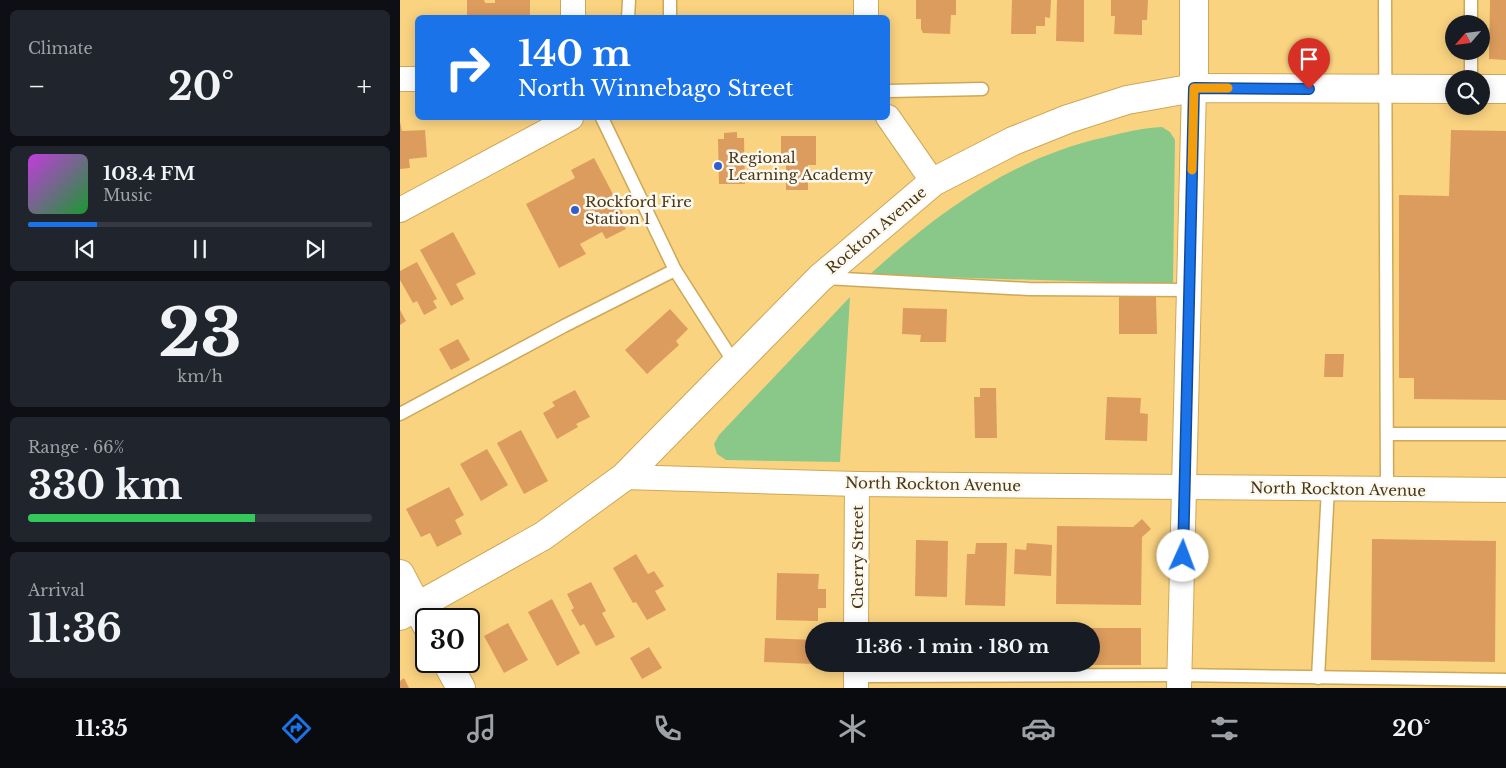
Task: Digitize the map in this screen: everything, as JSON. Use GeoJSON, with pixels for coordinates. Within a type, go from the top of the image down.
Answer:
{"type":"FeatureCollection","features":[{"type":"Feature","properties":{"kind":"main road"},"geometry":{"type":"LineString","coordinates":[[1194,0],[1194,88]]}},
{"type":"Feature","properties":{"kind":"main road","name":"Rockton Avenue"},"geometry":{"type":"LineString","coordinates":[[624,477],[820,278],[933,182],[1013,141],[1068,119],[1127,100],[1194,88],[1445,89]]}},
{"type":"Feature","properties":{"kind":"main road"},"geometry":{"type":"LineString","coordinates":[[1490,89],[1506,89]]}},
{"type":"Feature","properties":{"kind":"main road"},"geometry":{"type":"LineString","coordinates":[[400,574],[414,616],[543,536],[624,477]]}},
{"type":"Feature","properties":{"kind":"main road"},"geometry":{"type":"LineString","coordinates":[[453,673],[461,688]]}},
{"type":"Feature","properties":{"kind":"street"},"geometry":{"type":"LineString","coordinates":[[573,15],[574,0]]}},
{"type":"Feature","properties":{"kind":"street"},"geometry":{"type":"LineString","coordinates":[[866,0],[866,15]]}},
{"type":"Feature","properties":{"kind":"street"},"geometry":{"type":"LineString","coordinates":[[400,79],[415,79]]}},
{"type":"Feature","properties":{"kind":"street"},"geometry":{"type":"LineString","coordinates":[[1179,681],[1186,487],[1188,290],[1194,88]]}},
{"type":"Feature","properties":{"kind":"street"},"geometry":{"type":"LineString","coordinates":[[400,210],[567,120]]}},
{"type":"Feature","properties":{"kind":"street"},"geometry":{"type":"LineString","coordinates":[[890,120],[933,182]]}},
{"type":"Feature","properties":{"kind":"street","name":"North Rockton Avenue"},"geometry":{"type":"LineString","coordinates":[[624,477],[857,484],[1506,490]]}},
{"type":"Feature","properties":{"kind":"street","name":"Cherry Street"},"geometry":{"type":"LineString","coordinates":[[856,622],[857,484]]}},
{"type":"Feature","properties":{"kind":"lane"},"geometry":{"type":"LineString","coordinates":[[628,0],[628,15]]}},
{"type":"Feature","properties":{"kind":"lane"},"geometry":{"type":"LineString","coordinates":[[670,0],[670,15]]}},
{"type":"Feature","properties":{"kind":"lane"},"geometry":{"type":"LineString","coordinates":[[1385,0],[1387,489]]}},
{"type":"Feature","properties":{"kind":"lane"},"geometry":{"type":"LineString","coordinates":[[1471,0],[1471,15]]}},
{"type":"Feature","properties":{"kind":"lane"},"geometry":{"type":"LineString","coordinates":[[890,91],[982,89]]}},
{"type":"Feature","properties":{"kind":"lane"},"geometry":{"type":"LineString","coordinates":[[603,120],[675,270],[735,364]]}},
{"type":"Feature","properties":{"kind":"lane"},"geometry":{"type":"LineString","coordinates":[[400,414],[564,326],[675,270]]}},
{"type":"Feature","properties":{"kind":"lane"},"geometry":{"type":"LineString","coordinates":[[820,278],[1028,289],[1188,290]]}},
{"type":"Feature","properties":{"kind":"lane"},"geometry":{"type":"LineString","coordinates":[[1387,434],[1506,434]]}},
{"type":"Feature","properties":{"kind":"lane"},"geometry":{"type":"LineString","coordinates":[[1318,678],[1328,488]]}},
{"type":"Feature","properties":{"kind":"lane"},"geometry":{"type":"LineString","coordinates":[[856,676],[1179,681],[1318,678],[1506,680]]}},
{"type":"Feature","properties":{"kind":"green space"},"geometry":{"type":"Polygon","coordinates":[[[1162,127],[1170,132],[1175,140],[1173,284],[869,275],[923,229],[950,209],[1008,173],[1039,158],[1071,146],[1127,132],[1162,127]]]}},
{"type":"Feature","properties":{"kind":"green space"},"geometry":{"type":"Polygon","coordinates":[[[850,297],[840,462],[726,460],[717,454],[714,444],[719,435],[850,297]]]}},
{"type":"Feature","properties":{"kind":"building"},"geometry":{"type":"Polygon","coordinates":[[[467,0],[484,0],[485,3],[495,3],[495,0],[530,0],[530,15],[467,15],[467,0]]]}},
{"type":"Feature","properties":{"kind":"building"},"geometry":{"type":"Polygon","coordinates":[[[916,0],[956,0],[956,15],[951,15],[950,34],[923,33],[921,19],[916,19],[916,0]]]}},
{"type":"Feature","properties":{"kind":"building"},"geometry":{"type":"Polygon","coordinates":[[[1012,0],[1051,0],[1050,18],[1045,17],[1045,26],[1036,26],[1036,34],[1011,34],[1012,0]]]}},
{"type":"Feature","properties":{"kind":"building"},"geometry":{"type":"Polygon","coordinates":[[[1057,0],[1084,0],[1084,42],[1056,41],[1057,0]]]}},
{"type":"Feature","properties":{"kind":"building"},"geometry":{"type":"Polygon","coordinates":[[[1111,0],[1148,0],[1147,20],[1142,20],[1142,35],[1114,34],[1115,16],[1111,16],[1111,0]]]}},
{"type":"Feature","properties":{"kind":"building"},"geometry":{"type":"Polygon","coordinates":[[[1490,0],[1506,0],[1506,60],[1490,59],[1490,0]]]}},
{"type":"Feature","properties":{"kind":"building"},"geometry":{"type":"Polygon","coordinates":[[[400,122],[402,131],[425,130],[427,157],[409,159],[410,168],[400,169],[400,122]]]}},
{"type":"Feature","properties":{"kind":"building"},"geometry":{"type":"Polygon","coordinates":[[[1451,130],[1506,131],[1506,400],[1414,399],[1414,378],[1399,378],[1399,195],[1449,196],[1451,130]]]}},
{"type":"Feature","properties":{"kind":"building"},"geometry":{"type":"Polygon","coordinates":[[[737,132],[737,138],[744,138],[745,184],[719,184],[718,139],[724,139],[724,133],[737,132]]]}},
{"type":"Feature","properties":{"kind":"building"},"geometry":{"type":"Polygon","coordinates":[[[781,136],[816,136],[816,165],[808,165],[808,190],[786,190],[786,164],[781,164],[781,136]]]}},
{"type":"Feature","properties":{"kind":"building","name":"Rockford Fire Station 1"},"geometry":{"type":"Polygon","coordinates":[[[594,158],[625,217],[621,219],[626,229],[606,239],[602,232],[580,244],[586,254],[559,268],[526,204],[575,178],[571,170],[594,158]]]}},
{"type":"Feature","properties":{"kind":"building"},"geometry":{"type":"Polygon","coordinates":[[[453,232],[476,274],[456,284],[464,299],[451,306],[420,250],[453,232]]]}},
{"type":"Feature","properties":{"kind":"building"},"geometry":{"type":"Polygon","coordinates":[[[417,262],[437,299],[433,301],[437,308],[424,315],[417,301],[413,303],[400,280],[400,271],[417,262]]]}},
{"type":"Feature","properties":{"kind":"building"},"geometry":{"type":"Polygon","coordinates":[[[1119,297],[1156,297],[1157,334],[1119,334],[1119,297]]]}},
{"type":"Feature","properties":{"kind":"building"},"geometry":{"type":"Polygon","coordinates":[[[903,308],[947,309],[946,342],[920,342],[921,335],[902,334],[903,308]]]}},
{"type":"Feature","properties":{"kind":"building"},"geometry":{"type":"Polygon","coordinates":[[[670,309],[688,329],[676,341],[679,345],[647,374],[625,350],[670,309]]]}},
{"type":"Feature","properties":{"kind":"building"},"geometry":{"type":"Polygon","coordinates":[[[400,310],[406,321],[400,325],[400,310]]]}},
{"type":"Feature","properties":{"kind":"building"},"geometry":{"type":"Polygon","coordinates":[[[458,339],[470,360],[451,370],[439,349],[458,339]]]}},
{"type":"Feature","properties":{"kind":"building"},"geometry":{"type":"Polygon","coordinates":[[[1325,354],[1344,354],[1343,377],[1324,377],[1325,354]]]}},
{"type":"Feature","properties":{"kind":"building"},"geometry":{"type":"Polygon","coordinates":[[[980,388],[996,388],[997,438],[975,438],[974,397],[980,397],[980,388]]]}},
{"type":"Feature","properties":{"kind":"building"},"geometry":{"type":"Polygon","coordinates":[[[575,390],[590,417],[576,424],[578,427],[557,439],[543,413],[555,406],[552,402],[575,390]]]}},
{"type":"Feature","properties":{"kind":"building"},"geometry":{"type":"Polygon","coordinates":[[[1107,397],[1141,398],[1140,413],[1148,414],[1147,441],[1105,440],[1107,397]]]}},
{"type":"Feature","properties":{"kind":"building"},"geometry":{"type":"Polygon","coordinates":[[[521,430],[548,481],[524,494],[497,443],[521,430]]]}},
{"type":"Feature","properties":{"kind":"building"},"geometry":{"type":"Polygon","coordinates":[[[487,449],[508,485],[481,501],[460,464],[487,449]]]}},
{"type":"Feature","properties":{"kind":"building"},"geometry":{"type":"Polygon","coordinates":[[[449,487],[464,515],[455,520],[462,534],[437,547],[430,533],[421,537],[406,509],[449,487]]]}},
{"type":"Feature","properties":{"kind":"building"},"geometry":{"type":"Polygon","coordinates":[[[1142,519],[1151,529],[1142,537],[1141,605],[1056,604],[1057,526],[1133,527],[1142,519]]]}},
{"type":"Feature","properties":{"kind":"building"},"geometry":{"type":"Polygon","coordinates":[[[1372,539],[1496,541],[1495,662],[1371,660],[1372,539]]]}},
{"type":"Feature","properties":{"kind":"building"},"geometry":{"type":"Polygon","coordinates":[[[916,540],[948,541],[947,597],[915,596],[916,540]]]}},
{"type":"Feature","properties":{"kind":"building"},"geometry":{"type":"Polygon","coordinates":[[[976,543],[1007,543],[1005,606],[965,605],[967,554],[975,554],[976,543]]]}},
{"type":"Feature","properties":{"kind":"building"},"geometry":{"type":"Polygon","coordinates":[[[1027,543],[1052,545],[1051,576],[1014,574],[1015,549],[1026,550],[1027,543]]]}},
{"type":"Feature","properties":{"kind":"building"},"geometry":{"type":"Polygon","coordinates":[[[636,554],[648,574],[654,571],[664,586],[655,591],[666,610],[647,620],[636,602],[633,603],[613,568],[636,554]]]}},
{"type":"Feature","properties":{"kind":"building"},"geometry":{"type":"Polygon","coordinates":[[[777,573],[819,574],[818,589],[826,589],[826,608],[818,608],[818,621],[776,620],[777,573]]]}},
{"type":"Feature","properties":{"kind":"building"},"geometry":{"type":"Polygon","coordinates":[[[591,582],[606,611],[602,613],[615,637],[596,646],[584,624],[580,626],[571,610],[574,608],[567,594],[591,582]]]}},
{"type":"Feature","properties":{"kind":"building"},"geometry":{"type":"Polygon","coordinates":[[[552,599],[580,653],[557,666],[528,612],[552,599]]]}},
{"type":"Feature","properties":{"kind":"building"},"geometry":{"type":"Polygon","coordinates":[[[508,623],[528,660],[504,673],[484,636],[508,623]]]}},
{"type":"Feature","properties":{"kind":"building"},"geometry":{"type":"Polygon","coordinates":[[[1100,628],[1141,628],[1141,665],[1100,665],[1100,628]]]}},
{"type":"Feature","properties":{"kind":"building"},"geometry":{"type":"Polygon","coordinates":[[[765,638],[805,640],[805,664],[764,662],[765,638]]]}},
{"type":"Feature","properties":{"kind":"building"},"geometry":{"type":"Polygon","coordinates":[[[649,647],[662,668],[642,679],[630,658],[649,647]]]}},
{"type":"Feature","properties":{"kind":"building"},"geometry":{"type":"Polygon","coordinates":[[[404,678],[409,688],[400,688],[400,681],[404,678]]]}},
{"type":"Feature","properties":{"kind":"slow traffic"},"geometry":{"type":"LineString","coordinates":[[1192,170],[1194,88],[1228,88]]}},
{"type":"Feature","properties":{"kind":"place","name":"Regional Learning Academy"},"geometry":{"type":"Point","coordinates":[718,166]}},
{"type":"Feature","properties":{"kind":"place","name":"Rockford Fire Station 1"},"geometry":{"type":"Point","coordinates":[575,210]}},
{"type":"Feature","properties":{"kind":"route"},"geometry":{"type":"LineString","coordinates":[[1183,556],[1194,88],[1309,89]]}}]}
